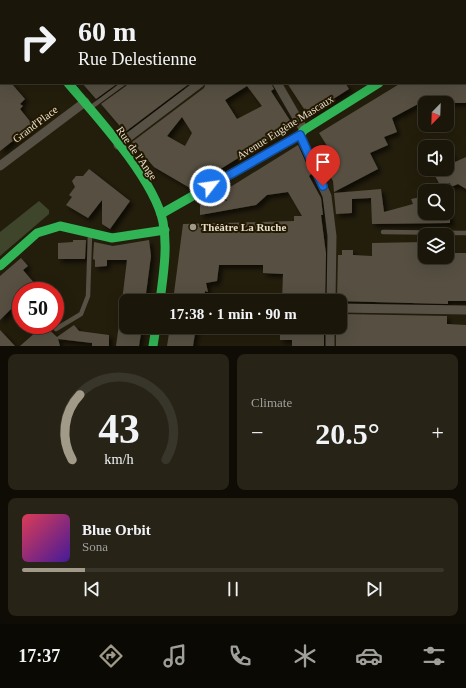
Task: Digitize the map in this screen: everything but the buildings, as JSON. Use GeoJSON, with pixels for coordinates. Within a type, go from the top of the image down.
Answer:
{"type":"FeatureCollection","features":[{"type":"Feature","properties":{"kind":"main road","name":"Rue de l'Ange"},"geometry":{"type":"LineString","coordinates":[[69,84],[87,105],[140,174],[161,214],[165,230],[160,294]]}},
{"type":"Feature","properties":{"kind":"main road","name":"Avenue Eugène Mascaux"},"geometry":{"type":"LineString","coordinates":[[161,214],[302,132],[377,84]]}},
{"type":"Feature","properties":{"kind":"main road"},"geometry":{"type":"LineString","coordinates":[[0,266],[38,233],[60,226],[83,230],[90,234],[112,238],[165,230]]}},
{"type":"Feature","properties":{"kind":"main road"},"geometry":{"type":"LineString","coordinates":[[153,346],[155,334]]}},
{"type":"Feature","properties":{"kind":"street"},"geometry":{"type":"LineString","coordinates":[[118,145],[199,84]]}},
{"type":"Feature","properties":{"kind":"street"},"geometry":{"type":"LineString","coordinates":[[278,84],[302,132],[327,196],[332,236],[331,294]]}},
{"type":"Feature","properties":{"kind":"street","name":"Grand'Place"},"geometry":{"type":"LineString","coordinates":[[0,166],[87,105]]}},
{"type":"Feature","properties":{"kind":"street"},"geometry":{"type":"LineString","coordinates":[[347,308],[466,310]]}},
{"type":"Feature","properties":{"kind":"street"},"geometry":{"type":"LineString","coordinates":[[330,334],[330,346]]}},
{"type":"Feature","properties":{"kind":"lane"},"geometry":{"type":"LineString","coordinates":[[87,105],[122,84]]}},
{"type":"Feature","properties":{"kind":"lane"},"geometry":{"type":"LineString","coordinates":[[383,232],[466,233]]}},
{"type":"Feature","properties":{"kind":"lane"},"geometry":{"type":"LineString","coordinates":[[64,324],[82,314],[88,296],[90,234]]}},
{"type":"Feature","properties":{"kind":"green space"},"geometry":{"type":"Polygon","coordinates":[[[39,201],[49,210],[49,214],[0,256],[0,232],[39,201]]]}},
{"type":"Feature","properties":{"kind":"traffic: fast"},"geometry":{"type":"LineString","coordinates":[[69,84],[123,149],[137,168],[158,205],[163,222],[165,242],[161,294]]}},
{"type":"Feature","properties":{"kind":"traffic: fast"},"geometry":{"type":"LineString","coordinates":[[161,214],[300,135],[304,130],[377,84]]}},
{"type":"Feature","properties":{"kind":"traffic: fast"},"geometry":{"type":"LineString","coordinates":[[0,266],[37,233],[60,226],[112,238],[165,230]]}},
{"type":"Feature","properties":{"kind":"traffic: fast"},"geometry":{"type":"LineString","coordinates":[[153,346],[155,334]]}},
{"type":"Feature","properties":{"kind":"place","name":"Théâtre La Ruche"},"geometry":{"type":"Point","coordinates":[193,227]}},
{"type":"Feature","properties":{"kind":"route"},"geometry":{"type":"LineString","coordinates":[[210,186],[300,135],[306,144],[323,186]]}}]}
